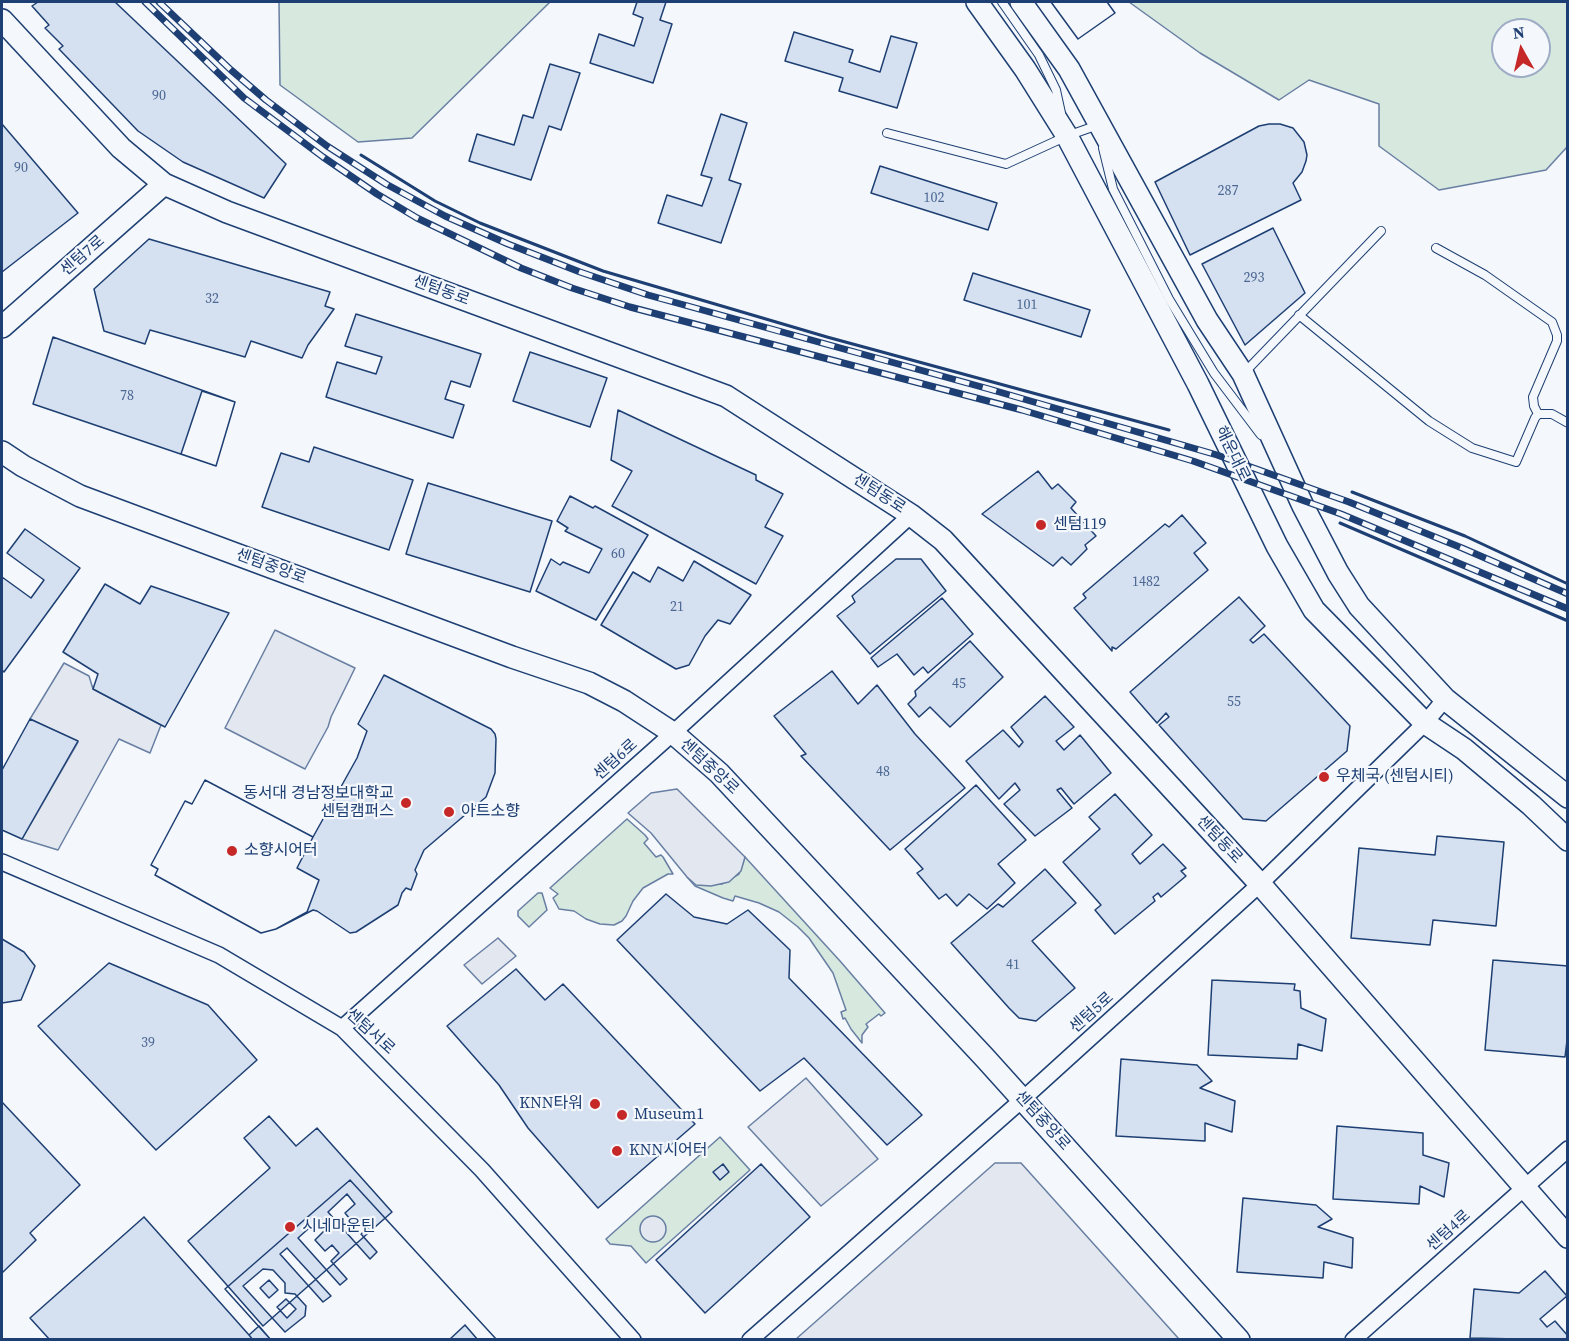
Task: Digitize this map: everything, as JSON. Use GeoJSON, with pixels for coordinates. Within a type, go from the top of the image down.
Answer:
{"type":"FeatureCollection","features":[{"type":"Feature","properties":{"kind":"main road","name":"해운대로"},"geometry":{"type":"LineString","coordinates":[[977,2],[1025,69],[1067,136],[1198,384],[1277,546],[1314,610],[1425,723],[1464,749],[1531,805],[1568,840]]}},
{"type":"Feature","properties":{"kind":"main road"},"geometry":{"type":"LineString","coordinates":[[1021,2],[1069,69],[1207,320],[1242,374],[1338,573],[1359,606],[1444,699],[1568,797]]}},
{"type":"Feature","properties":{"kind":"main road","name":"센텀동로"},"geometry":{"type":"LineString","coordinates":[[2,20],[121,148],[164,184],[238,216],[726,396],[911,515],[943,540],[1260,884],[1568,1237]]}},
{"type":"Feature","properties":{"kind":"main road","name":"센텀7로"},"geometry":{"type":"LineString","coordinates":[[2,327],[164,184]]}},
{"type":"Feature","properties":{"kind":"main road","name":"센텀중앙로"},"geometry":{"type":"LineString","coordinates":[[2,452],[23,466],[80,496],[589,684],[624,701],[673,734],[719,773],[1023,1100],[1239,1340]]}},
{"type":"Feature","properties":{"kind":"street","name":"센텀6로"},"geometry":{"type":"LineString","coordinates":[[342,1028],[673,734],[911,515]]}},
{"type":"Feature","properties":{"kind":"street","name":"센텀5로"},"geometry":{"type":"LineString","coordinates":[[750,1340],[1023,1100],[1260,884],[1425,723],[1444,699]]}},
{"type":"Feature","properties":{"kind":"street","name":"센텀서로"},"geometry":{"type":"LineString","coordinates":[[2,862],[219,955],[342,1028],[482,1170],[633,1340]]}},
{"type":"Feature","properties":{"kind":"street","name":"센텀4로"},"geometry":{"type":"LineString","coordinates":[[1353,1340],[1568,1149]]}},
{"type":"Feature","properties":{"kind":"lane"},"geometry":{"type":"LineString","coordinates":[[1002,2],[1039,55],[1048,73],[1056,90],[1067,136]]}},
{"type":"Feature","properties":{"kind":"lane"},"geometry":{"type":"LineString","coordinates":[[887,133],[1006,165],[1098,124],[1113,189],[1169,299],[1214,373],[1284,465]]}},
{"type":"Feature","properties":{"kind":"lane"},"geometry":{"type":"LineString","coordinates":[[1242,374],[1382,231]]}},
{"type":"Feature","properties":{"kind":"lane"},"geometry":{"type":"LineString","coordinates":[[1436,248],[1485,275],[1552,322],[1557,341],[1533,397],[1538,414]]}},
{"type":"Feature","properties":{"kind":"lane"},"geometry":{"type":"LineString","coordinates":[[1299,315],[1429,421],[1472,448],[1516,462],[1538,414]]}},
{"type":"Feature","properties":{"kind":"lane"},"geometry":{"type":"LineString","coordinates":[[1538,414],[1552,414],[1568,423]]}},
{"type":"Feature","properties":{"kind":"lane"},"geometry":{"type":"LineString","coordinates":[[1531,805],[1568,826]]}},
{"type":"Feature","properties":{"kind":"shaded area"},"geometry":{"type":"Polygon","coordinates":[[[279,2],[550,2],[412,138],[358,142],[280,85],[279,2]]]}},
{"type":"Feature","properties":{"kind":"shaded area"},"geometry":{"type":"Polygon","coordinates":[[[1129,2],[1567,2],[1567,147],[1546,170],[1439,190],[1379,146],[1379,104],[1309,80],[1279,100],[1200,53],[1129,2]]]}},
{"type":"Feature","properties":{"kind":"shaded area"},"geometry":{"type":"Polygon","coordinates":[[[275,630],[355,668],[328,727],[305,769],[225,728],[275,630]]]}},
{"type":"Feature","properties":{"kind":"shaded area"},"geometry":{"type":"Polygon","coordinates":[[[64,663],[89,676],[93,689],[161,725],[150,753],[119,739],[58,850],[22,839],[78,742],[30,719],[64,663]]]}},
{"type":"Feature","properties":{"kind":"shaded area"},"geometry":{"type":"Polygon","coordinates":[[[677,789],[745,857],[741,871],[729,882],[711,886],[696,885],[651,833],[628,813],[651,793],[677,789]]]}},
{"type":"Feature","properties":{"kind":"shaded area"},"geometry":{"type":"Polygon","coordinates":[[[627,819],[645,835],[648,839],[644,843],[656,857],[661,855],[663,857],[673,874],[668,874],[643,888],[633,901],[626,916],[614,925],[600,924],[574,911],[559,909],[553,898],[558,894],[550,888],[627,819]]]}},
{"type":"Feature","properties":{"kind":"shaded area"},"geometry":{"type":"Polygon","coordinates":[[[745,857],[885,1013],[881,1016],[879,1014],[866,1024],[868,1027],[862,1035],[862,1043],[845,1018],[843,1019],[841,1012],[846,1010],[833,973],[809,938],[798,927],[779,912],[735,896],[733,901],[723,898],[695,886],[687,877],[692,882],[722,884],[739,874],[745,857]]]}},
{"type":"Feature","properties":{"kind":"shaded area"},"geometry":{"type":"Polygon","coordinates":[[[538,893],[542,893],[547,910],[529,927],[518,916],[518,911],[538,893]]]}},
{"type":"Feature","properties":{"kind":"shaded area"},"geometry":{"type":"Polygon","coordinates":[[[498,938],[516,956],[482,984],[464,965],[498,938]]]}},
{"type":"Feature","properties":{"kind":"shaded area"},"geometry":{"type":"Polygon","coordinates":[[[806,1078],[878,1159],[821,1206],[748,1127],[806,1078]]]}},
{"type":"Feature","properties":{"kind":"shaded area"},"geometry":{"type":"Polygon","coordinates":[[[720,1137],[750,1170],[646,1263],[631,1246],[610,1244],[606,1239],[720,1137]]]}},
{"type":"Feature","properties":{"kind":"shaded area"},"geometry":{"type":"Polygon","coordinates":[[[995,1163],[1021,1163],[1179,1339],[796,1339],[995,1163]]]}},
{"type":"Feature","properties":{"kind":"shaded area"},"geometry":{"type":"Polygon","coordinates":[[[653,1216],[662,1220],[666,1229],[662,1238],[653,1242],[644,1238],[640,1229],[644,1220],[653,1216]]]}},
{"type":"Feature","properties":{"kind":"building"},"geometry":{"type":"Polygon","coordinates":[[[38,2],[115,2],[286,164],[264,198],[183,162],[138,131],[59,49],[63,46],[45,28],[49,25],[32,6],[38,2]]]}},
{"type":"Feature","properties":{"kind":"building"},"geometry":{"type":"Polygon","coordinates":[[[637,2],[666,2],[660,20],[672,24],[653,83],[590,63],[599,34],[634,46],[643,18],[633,14],[637,2]]]}},
{"type":"Feature","properties":{"kind":"building"},"geometry":{"type":"Polygon","coordinates":[[[1051,2],[1107,2],[1115,13],[1078,39],[1051,2]]]}},
{"type":"Feature","properties":{"kind":"building"},"geometry":{"type":"Polygon","coordinates":[[[1051,2],[1107,2],[1115,13],[1078,39],[1051,2]]]}},
{"type":"Feature","properties":{"kind":"building"},"geometry":{"type":"Polygon","coordinates":[[[794,32],[853,50],[849,62],[880,72],[891,36],[917,43],[897,108],[839,91],[843,78],[785,61],[794,32]]]}},
{"type":"Feature","properties":{"kind":"building"},"geometry":{"type":"Polygon","coordinates":[[[550,64],[580,73],[561,130],[549,126],[531,180],[469,161],[477,134],[514,145],[523,115],[533,118],[550,64]]]}},
{"type":"Feature","properties":{"kind":"building"},"geometry":{"type":"Polygon","coordinates":[[[721,114],[747,123],[729,180],[741,184],[721,243],[658,223],[667,195],[702,206],[712,178],[701,175],[721,114]]]}},
{"type":"Feature","properties":{"kind":"building"},"geometry":{"type":"Polygon","coordinates":[[[2,124],[78,213],[2,272],[2,124]]]}},
{"type":"Feature","properties":{"kind":"building"},"geometry":{"type":"Polygon","coordinates":[[[1280,124],[1293,128],[1304,142],[1306,161],[1302,172],[1293,183],[1301,200],[1190,255],[1155,182],[1259,126],[1280,124]]]}},
{"type":"Feature","properties":{"kind":"building"},"geometry":{"type":"Polygon","coordinates":[[[880,166],[997,203],[988,230],[871,193],[880,166]]]}},
{"type":"Feature","properties":{"kind":"building"},"geometry":{"type":"Polygon","coordinates":[[[1273,228],[1305,293],[1245,345],[1202,264],[1273,228]]]}},
{"type":"Feature","properties":{"kind":"building"},"geometry":{"type":"Polygon","coordinates":[[[149,239],[330,292],[325,306],[334,309],[308,345],[302,358],[251,341],[245,357],[150,330],[145,344],[104,331],[94,289],[149,239]]]}},
{"type":"Feature","properties":{"kind":"building"},"geometry":{"type":"Polygon","coordinates":[[[973,273],[1090,310],[1081,337],[964,300],[973,273]]]}},
{"type":"Feature","properties":{"kind":"building"},"geometry":{"type":"Polygon","coordinates":[[[356,314],[481,354],[470,387],[451,381],[445,399],[464,405],[453,438],[326,397],[337,362],[376,374],[382,357],[345,346],[356,314]]]}},
{"type":"Feature","properties":{"kind":"building"},"geometry":{"type":"Polygon","coordinates":[[[53,337],[235,402],[216,466],[33,404],[53,337]]]}},
{"type":"Feature","properties":{"kind":"building"},"geometry":{"type":"Polygon","coordinates":[[[530,352],[607,378],[590,427],[513,401],[530,352]]]}},
{"type":"Feature","properties":{"kind":"building"},"geometry":{"type":"Polygon","coordinates":[[[202,391],[235,402],[216,466],[181,454],[202,391]]]}},
{"type":"Feature","properties":{"kind":"building"},"geometry":{"type":"Polygon","coordinates":[[[618,410],[756,475],[756,480],[783,494],[765,527],[783,536],[756,584],[612,506],[632,471],[611,460],[618,410]]]}},
{"type":"Feature","properties":{"kind":"building"},"geometry":{"type":"Polygon","coordinates":[[[314,447],[413,480],[389,550],[262,507],[281,453],[309,462],[314,447]]]}},
{"type":"Feature","properties":{"kind":"building","name":"센텀119"},"geometry":{"type":"Polygon","coordinates":[[[1038,471],[1052,489],[1058,484],[1076,502],[1071,508],[1096,536],[1085,545],[1087,549],[1071,565],[1062,557],[1053,566],[982,514],[1038,471]]]}},
{"type":"Feature","properties":{"kind":"building"},"geometry":{"type":"Polygon","coordinates":[[[428,483],[552,521],[530,592],[406,554],[428,483]]]}},
{"type":"Feature","properties":{"kind":"building"},"geometry":{"type":"Polygon","coordinates":[[[570,496],[593,508],[595,506],[648,535],[596,620],[536,591],[551,559],[560,565],[563,562],[589,573],[602,549],[565,531],[568,528],[557,521],[570,496]]]}},
{"type":"Feature","properties":{"kind":"building"},"geometry":{"type":"Polygon","coordinates":[[[1182,515],[1206,543],[1194,553],[1208,570],[1116,649],[1112,647],[1112,651],[1074,608],[1086,598],[1083,594],[1165,524],[1169,527],[1182,515]]]}},
{"type":"Feature","properties":{"kind":"building"},"geometry":{"type":"Polygon","coordinates":[[[25,529],[80,568],[4,672],[2,670],[2,577],[31,598],[44,580],[7,553],[25,529]]]}},
{"type":"Feature","properties":{"kind":"building"},"geometry":{"type":"Polygon","coordinates":[[[896,559],[921,559],[946,591],[870,654],[837,616],[855,602],[852,596],[896,559]]]}},
{"type":"Feature","properties":{"kind":"building"},"geometry":{"type":"Polygon","coordinates":[[[694,561],[751,595],[730,624],[718,620],[705,636],[689,665],[676,669],[601,625],[633,572],[650,582],[658,567],[683,581],[694,561]]]}},
{"type":"Feature","properties":{"kind":"building"},"geometry":{"type":"Polygon","coordinates":[[[105,584],[140,604],[151,586],[229,613],[165,727],[93,689],[98,674],[63,652],[105,584]]]}},
{"type":"Feature","properties":{"kind":"building"},"geometry":{"type":"Polygon","coordinates":[[[1239,597],[1265,626],[1250,640],[1253,643],[1264,634],[1350,726],[1347,751],[1266,821],[1243,819],[1159,725],[1169,717],[1166,713],[1157,723],[1130,692],[1239,597]]]}},
{"type":"Feature","properties":{"kind":"building"},"geometry":{"type":"Polygon","coordinates":[[[942,598],[973,634],[928,673],[923,667],[914,675],[897,654],[878,667],[871,658],[942,598]]]}},
{"type":"Feature","properties":{"kind":"building"},"geometry":{"type":"Polygon","coordinates":[[[970,641],[1003,677],[950,727],[930,707],[919,717],[908,704],[916,696],[915,691],[970,641]]]}},
{"type":"Feature","properties":{"kind":"building"},"geometry":{"type":"Polygon","coordinates":[[[832,671],[858,704],[877,685],[915,734],[965,788],[890,850],[801,756],[806,754],[774,716],[832,671]]]}},
{"type":"Feature","properties":{"kind":"building","name":"동서대 경남정보대학교 센텀캠퍼스"},"geometry":{"type":"Polygon","coordinates":[[[384,675],[491,729],[496,739],[495,773],[486,797],[424,850],[415,870],[417,874],[411,890],[406,888],[398,905],[356,932],[350,933],[313,910],[276,929],[261,933],[155,875],[158,869],[151,865],[185,801],[192,804],[205,780],[313,837],[357,758],[367,731],[358,724],[384,675]]]}},
{"type":"Feature","properties":{"kind":"building"},"geometry":{"type":"Polygon","coordinates":[[[1045,696],[1074,727],[1056,741],[1064,750],[1080,735],[1111,773],[1074,804],[1061,788],[1057,790],[1072,808],[1035,836],[1004,804],[1020,790],[1015,783],[999,799],[966,761],[1003,730],[1019,747],[1023,742],[1011,727],[1045,696]]]}},
{"type":"Feature","properties":{"kind":"building"},"geometry":{"type":"Polygon","coordinates":[[[30,719],[78,741],[22,839],[2,830],[2,770],[30,719]]]}},
{"type":"Feature","properties":{"kind":"building","name":"소향시어터"},"geometry":{"type":"Polygon","coordinates":[[[205,780],[313,837],[297,868],[319,880],[307,912],[276,929],[261,933],[155,875],[158,869],[151,865],[185,801],[192,804],[205,780]]]}},
{"type":"Feature","properties":{"kind":"building"},"geometry":{"type":"Polygon","coordinates":[[[976,785],[1026,840],[998,864],[1015,883],[987,909],[969,894],[957,906],[946,894],[939,899],[917,873],[923,869],[905,849],[976,785]]]}},
{"type":"Feature","properties":{"kind":"building"},"geometry":{"type":"Polygon","coordinates":[[[1115,794],[1152,835],[1132,854],[1140,864],[1163,844],[1186,868],[1181,871],[1186,876],[1161,897],[1158,893],[1153,897],[1155,901],[1115,934],[1095,910],[1101,905],[1063,862],[1100,829],[1089,817],[1115,794]]]}},
{"type":"Feature","properties":{"kind":"building"},"geometry":{"type":"Polygon","coordinates":[[[1437,836],[1504,842],[1496,926],[1433,920],[1430,945],[1351,938],[1359,848],[1435,855],[1437,836]]]}},
{"type":"Feature","properties":{"kind":"building"},"geometry":{"type":"Polygon","coordinates":[[[1045,869],[1076,903],[1032,941],[1075,988],[1036,1021],[1019,1018],[951,943],[998,904],[1003,907],[1045,869]]]}},
{"type":"Feature","properties":{"kind":"building"},"geometry":{"type":"Polygon","coordinates":[[[666,894],[694,917],[727,924],[748,910],[790,950],[789,978],[922,1115],[887,1145],[804,1058],[760,1091],[617,940],[666,894]]]}},
{"type":"Feature","properties":{"kind":"building"},"geometry":{"type":"Polygon","coordinates":[[[2,939],[24,952],[35,966],[21,1000],[2,1003],[2,939]]]}},
{"type":"Feature","properties":{"kind":"building"},"geometry":{"type":"Polygon","coordinates":[[[1493,960],[1568,966],[1568,1032],[1565,1057],[1485,1050],[1493,960]]]}},
{"type":"Feature","properties":{"kind":"building"},"geometry":{"type":"Polygon","coordinates":[[[109,963],[208,1005],[257,1060],[156,1150],[38,1026],[109,963]]]}},
{"type":"Feature","properties":{"kind":"building","name":"KNN타워"},"geometry":{"type":"Polygon","coordinates":[[[516,969],[545,1000],[563,984],[695,1124],[598,1208],[528,1128],[499,1085],[447,1026],[516,969]]]}},
{"type":"Feature","properties":{"kind":"building"},"geometry":{"type":"Polygon","coordinates":[[[1212,980],[1295,984],[1294,990],[1300,991],[1301,1008],[1326,1019],[1322,1051],[1298,1044],[1297,1059],[1208,1055],[1212,980]]]}},
{"type":"Feature","properties":{"kind":"building"},"geometry":{"type":"Polygon","coordinates":[[[1121,1059],[1197,1065],[1212,1081],[1200,1088],[1235,1101],[1232,1132],[1205,1123],[1205,1141],[1116,1136],[1121,1059]]]}},
{"type":"Feature","properties":{"kind":"building"},"geometry":{"type":"Polygon","coordinates":[[[2,1102],[80,1185],[30,1233],[36,1240],[2,1273],[2,1102]]]}},
{"type":"Feature","properties":{"kind":"building","name":"시네마운틴"},"geometry":{"type":"Polygon","coordinates":[[[269,1116],[296,1146],[317,1128],[392,1212],[263,1326],[188,1241],[270,1168],[244,1138],[269,1116]]]}},
{"type":"Feature","properties":{"kind":"building"},"geometry":{"type":"Polygon","coordinates":[[[1337,1126],[1423,1133],[1423,1155],[1449,1163],[1444,1197],[1420,1186],[1419,1204],[1333,1199],[1337,1126]]]}},
{"type":"Feature","properties":{"kind":"building"},"geometry":{"type":"Polygon","coordinates":[[[723,1164],[729,1172],[720,1180],[713,1172],[723,1164]]]}},
{"type":"Feature","properties":{"kind":"building"},"geometry":{"type":"Polygon","coordinates":[[[761,1164],[810,1217],[705,1313],[656,1260],[761,1164]]]}},
{"type":"Feature","properties":{"kind":"building"},"geometry":{"type":"Polygon","coordinates":[[[350,1180],[497,1340],[271,1340],[225,1289],[350,1180]],[[347,1194],[328,1212],[370,1259],[377,1252],[361,1234],[370,1227],[362,1219],[355,1225],[345,1213],[355,1204],[347,1194]],[[317,1221],[298,1238],[340,1285],[347,1279],[331,1261],[339,1253],[332,1245],[325,1251],[315,1240],[325,1230],[317,1221]],[[287,1248],[280,1254],[323,1302],[331,1296],[287,1248]],[[263,1269],[243,1286],[285,1332],[305,1316],[306,1306],[295,1294],[285,1293],[285,1283],[273,1270],[263,1269]]]}},
{"type":"Feature","properties":{"kind":"building"},"geometry":{"type":"Polygon","coordinates":[[[350,1180],[497,1340],[271,1340],[225,1289],[350,1180]]]}},
{"type":"Feature","properties":{"kind":"building"},"geometry":{"type":"Polygon","coordinates":[[[1243,1198],[1316,1205],[1332,1219],[1318,1227],[1353,1238],[1352,1268],[1324,1262],[1323,1278],[1237,1272],[1243,1198]]]}},
{"type":"Feature","properties":{"kind":"building"},"geometry":{"type":"Polygon","coordinates":[[[144,1217],[253,1340],[50,1340],[30,1318],[144,1217]]]}},
{"type":"Feature","properties":{"kind":"building"},"geometry":{"type":"Polygon","coordinates":[[[1545,1271],[1567,1296],[1540,1319],[1547,1327],[1555,1321],[1568,1336],[1568,1340],[1470,1338],[1474,1289],[1519,1293],[1545,1271]]]}},
{"type":"Feature","properties":{"kind":"building"},"geometry":{"type":"Polygon","coordinates":[[[269,1280],[278,1290],[269,1298],[260,1288],[269,1280]]]}},
{"type":"Feature","properties":{"kind":"building"},"geometry":{"type":"Polygon","coordinates":[[[286,1299],[296,1309],[287,1318],[277,1307],[286,1299]]]}},
{"type":"Feature","properties":{"kind":"building"},"geometry":{"type":"Polygon","coordinates":[[[465,1325],[478,1340],[449,1340],[465,1325]]]}},
{"type":"Feature","properties":{"kind":"building"},"geometry":{"type":"Polygon","coordinates":[[[259,1326],[271,1340],[253,1340],[249,1335],[259,1326]]]}},
{"type":"Feature","properties":{"kind":"railway"},"geometry":{"type":"LineString","coordinates":[[145,2],[244,98],[323,157],[417,218],[521,268],[630,307],[1022,410],[1193,461],[1341,514],[1568,609]]}},
{"type":"Feature","properties":{"kind":"railway"},"geometry":{"type":"LineString","coordinates":[[159,2],[231,70],[327,146],[386,184],[445,216],[508,244],[648,295],[989,389],[1217,455],[1349,502],[1568,594]]}},
{"type":"Feature","properties":{"kind":"wall"},"geometry":{"type":"LineString","coordinates":[[361,155],[435,201],[480,223],[603,271],[827,337],[1169,430]]}},
{"type":"Feature","properties":{"kind":"wall"},"geometry":{"type":"LineString","coordinates":[[1352,492],[1465,536],[1568,584]]}},
{"type":"Feature","properties":{"kind":"wall"},"geometry":{"type":"LineString","coordinates":[[1340,523],[1568,621]]}},
{"type":"Feature","properties":{"kind":"place","name":"센텀119"},"geometry":{"type":"Point","coordinates":[1041,525]}},
{"type":"Feature","properties":{"kind":"place","name":"우체국 (센텀시티)"},"geometry":{"type":"Point","coordinates":[1324,777]}},
{"type":"Feature","properties":{"kind":"place","name":"동서대 경남정보대학교 센텀캠퍼스"},"geometry":{"type":"Point","coordinates":[406,803]}},
{"type":"Feature","properties":{"kind":"place","name":"아트소향"},"geometry":{"type":"Point","coordinates":[449,812]}},
{"type":"Feature","properties":{"kind":"place","name":"소향시어터"},"geometry":{"type":"Point","coordinates":[232,851]}},
{"type":"Feature","properties":{"kind":"place","name":"KNN타워"},"geometry":{"type":"Point","coordinates":[595,1104]}},
{"type":"Feature","properties":{"kind":"place","name":"Museum1"},"geometry":{"type":"Point","coordinates":[622,1115]}},
{"type":"Feature","properties":{"kind":"place","name":"KNN시어터"},"geometry":{"type":"Point","coordinates":[617,1151]}},
{"type":"Feature","properties":{"kind":"place","name":"시네마운틴"},"geometry":{"type":"Point","coordinates":[290,1227]}}]}
